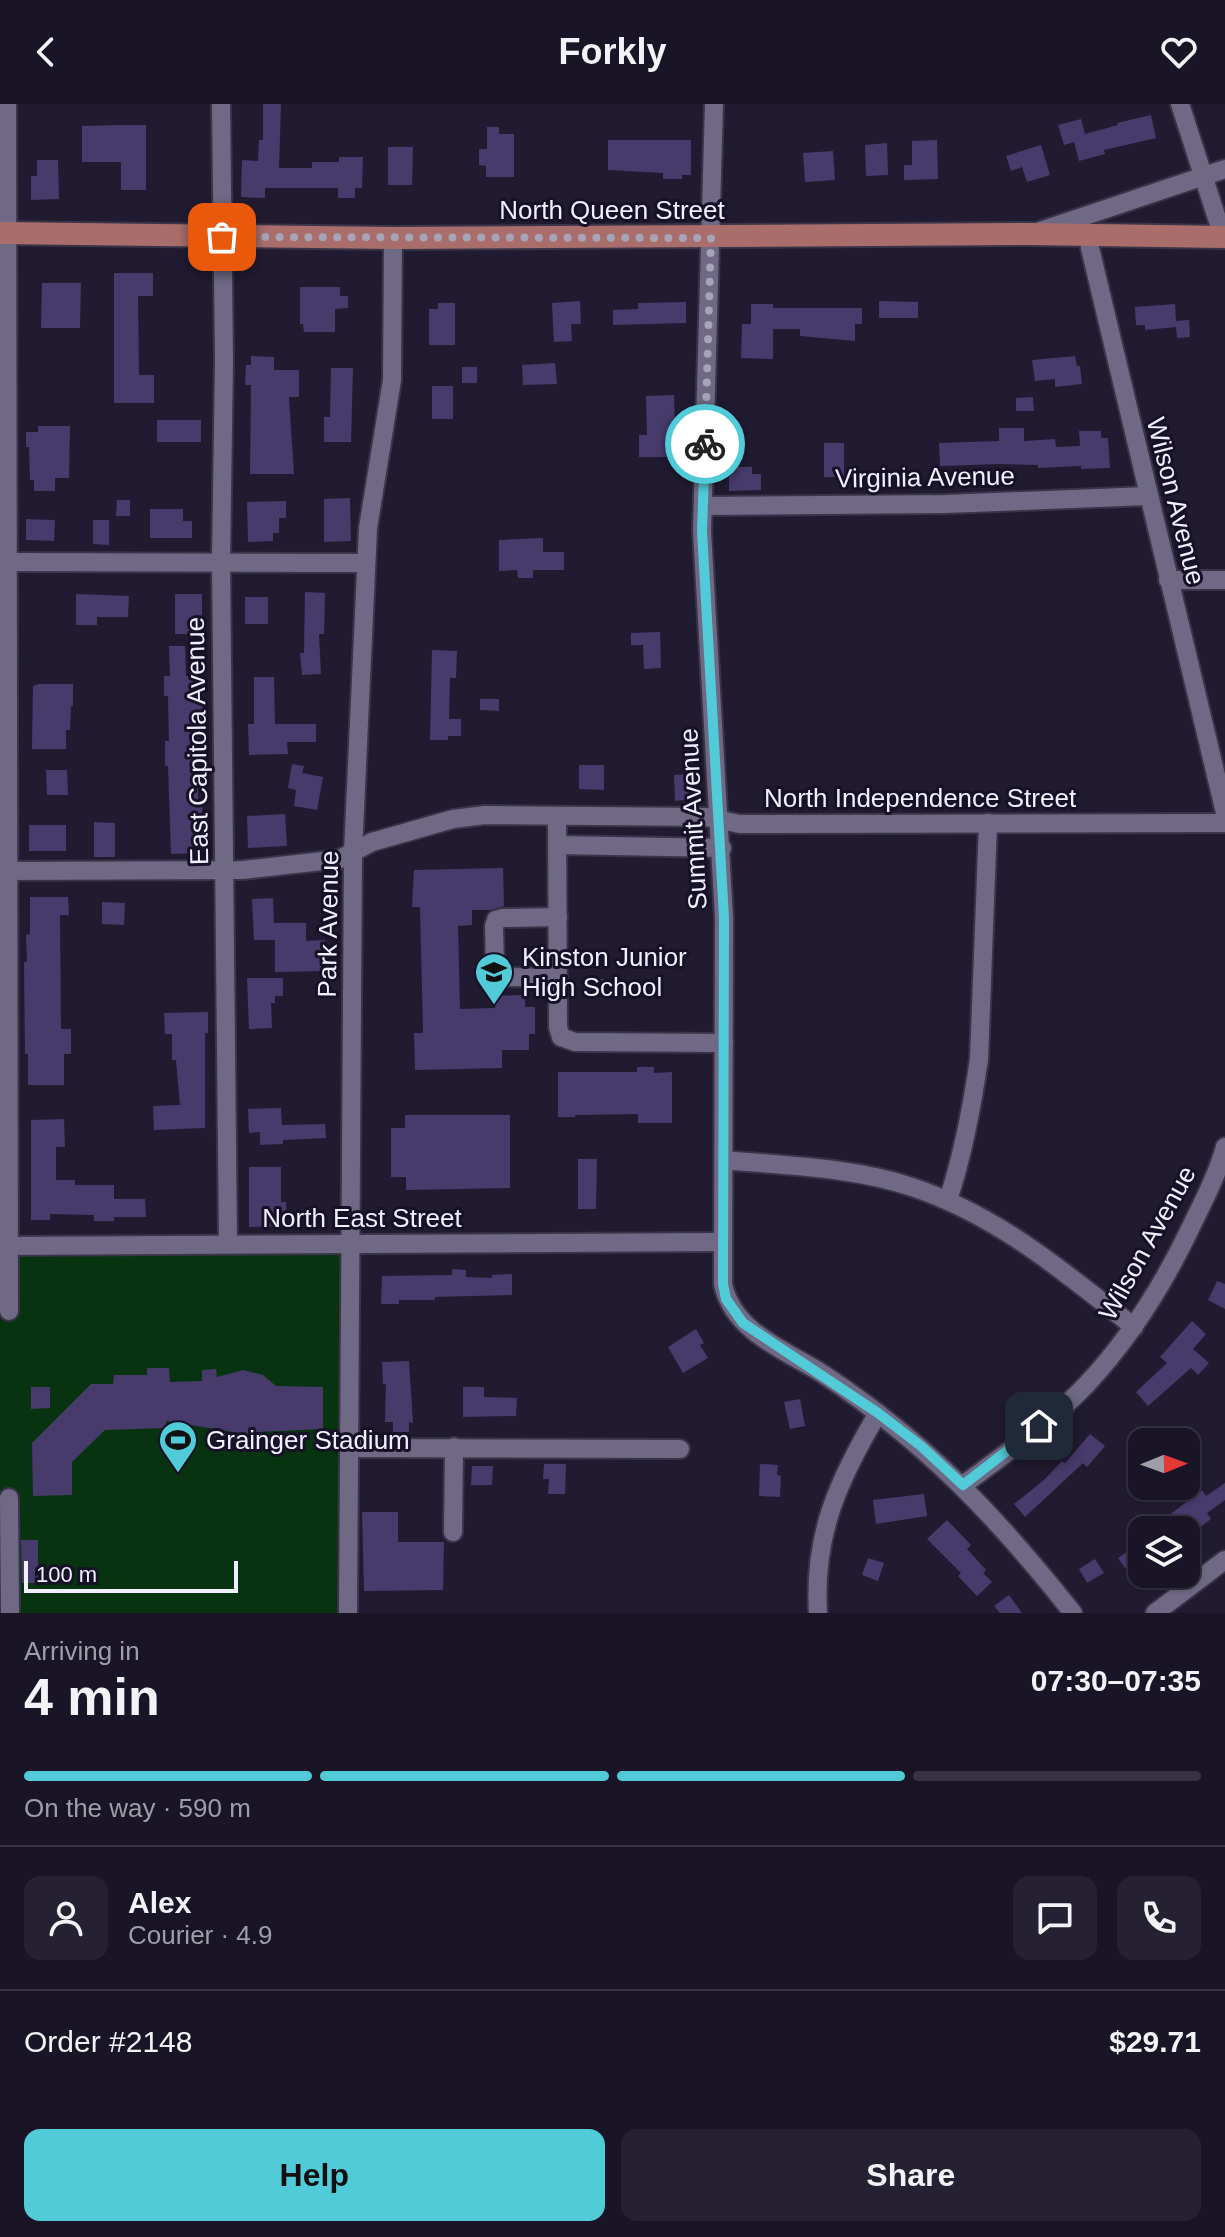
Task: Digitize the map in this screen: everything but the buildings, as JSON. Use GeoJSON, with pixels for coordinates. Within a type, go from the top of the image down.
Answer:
{"type":"FeatureCollection","features":[{"type":"Feature","properties":{"kind":"main road","name":"North Queen Street"},"geometry":{"type":"LineString","coordinates":[[4,233],[393,238],[1029,234],[1224,237]]}},
{"type":"Feature","properties":{"kind":"street"},"geometry":{"type":"LineString","coordinates":[[7,104],[3,174],[4,1246],[9,1311]]}},
{"type":"Feature","properties":{"kind":"street","name":"East Capitola Avenue"},"geometry":{"type":"LineString","coordinates":[[221,104],[221,562],[228,1244]]}},
{"type":"Feature","properties":{"kind":"street","name":"Summit Avenue"},"geometry":{"type":"LineString","coordinates":[[714,104],[703,506],[722,848],[723,1284],[726,1299],[735,1315],[752,1330],[878,1413],[921,1446],[1002,1526],[1073,1613]]}},
{"type":"Feature","properties":{"kind":"street"},"geometry":{"type":"LineString","coordinates":[[1180,104],[1224,237]]}},
{"type":"Feature","properties":{"kind":"street"},"geometry":{"type":"LineString","coordinates":[[1029,234],[1225,169]]}},
{"type":"Feature","properties":{"kind":"street","name":"Park Avenue"},"geometry":{"type":"LineString","coordinates":[[348,1613],[353,852],[368,528],[392,380],[393,238]]}},
{"type":"Feature","properties":{"kind":"street","name":"Wilson Avenue"},"geometry":{"type":"LineString","coordinates":[[1090,248],[1225,813]]}},
{"type":"Feature","properties":{"kind":"street","name":"Virginia Avenue"},"geometry":{"type":"LineString","coordinates":[[703,506],[945,504],[1148,496]]}},
{"type":"Feature","properties":{"kind":"street"},"geometry":{"type":"LineString","coordinates":[[4,562],[366,563]]}},
{"type":"Feature","properties":{"kind":"street"},"geometry":{"type":"LineString","coordinates":[[1168,580],[1225,580]]}},
{"type":"Feature","properties":{"kind":"street","name":"North Independence Street"},"geometry":{"type":"LineString","coordinates":[[5,871],[224,870],[340,859],[372,842],[453,819],[485,815],[706,817],[740,824],[1225,823]]}},
{"type":"Feature","properties":{"kind":"street"},"geometry":{"type":"LineString","coordinates":[[557,816],[558,1027],[561,1037],[568,1041],[724,1043]]}},
{"type":"Feature","properties":{"kind":"street"},"geometry":{"type":"LineString","coordinates":[[948,1200],[974,1096],[979,1059],[988,823]]}},
{"type":"Feature","properties":{"kind":"street"},"geometry":{"type":"LineString","coordinates":[[557,845],[722,848]]}},
{"type":"Feature","properties":{"kind":"street"},"geometry":{"type":"LineString","coordinates":[[558,917],[503,918],[496,920],[494,926],[495,969],[502,977],[558,978]]}},
{"type":"Feature","properties":{"kind":"street","name":"Wilson Avenue"},"geometry":{"type":"LineString","coordinates":[[963,1485],[1085,1386],[1134,1327],[1181,1248],[1225,1147]]}},
{"type":"Feature","properties":{"kind":"street"},"geometry":{"type":"LineString","coordinates":[[724,1160],[825,1168],[909,1186],[948,1200],[1047,1258],[1134,1327]]}},
{"type":"Feature","properties":{"kind":"street","name":"North East Street"},"geometry":{"type":"LineString","coordinates":[[4,1246],[723,1242]]}},
{"type":"Feature","properties":{"kind":"street"},"geometry":{"type":"LineString","coordinates":[[818,1613],[820,1554],[828,1511],[852,1457],[878,1413]]}},
{"type":"Feature","properties":{"kind":"street"},"geometry":{"type":"LineString","coordinates":[[453,1532],[454,1447]]}},
{"type":"Feature","properties":{"kind":"street"},"geometry":{"type":"LineString","coordinates":[[349,1448],[680,1449]]}},
{"type":"Feature","properties":{"kind":"street"},"geometry":{"type":"LineString","coordinates":[[9,1498],[10,1613]]}},
{"type":"Feature","properties":{"kind":"street"},"geometry":{"type":"LineString","coordinates":[[1155,1613],[1225,1560]]}},
{"type":"Feature","properties":{"kind":"green space"},"geometry":{"type":"Polygon","coordinates":[[[340,1253],[339,1613],[0,1613],[0,1255],[340,1253]]]}},
{"type":"Feature","properties":{"kind":"way so far"},"geometry":{"type":"LineString","coordinates":[[222,237],[711,238],[705,444]]}},
{"type":"Feature","properties":{"kind":"place","name":"Kinston Junior High School"},"geometry":{"type":"Point","coordinates":[494,1006]}},
{"type":"Feature","properties":{"kind":"place","name":"Grainger Stadium"},"geometry":{"type":"Point","coordinates":[178,1474]}},
{"type":"Feature","properties":{"kind":"route"},"geometry":{"type":"LineString","coordinates":[[705,444],[702,531],[721,820],[724,918],[723,1284],[726,1299],[743,1323],[878,1413],[921,1446],[963,1485],[1039,1426]]}}]}
